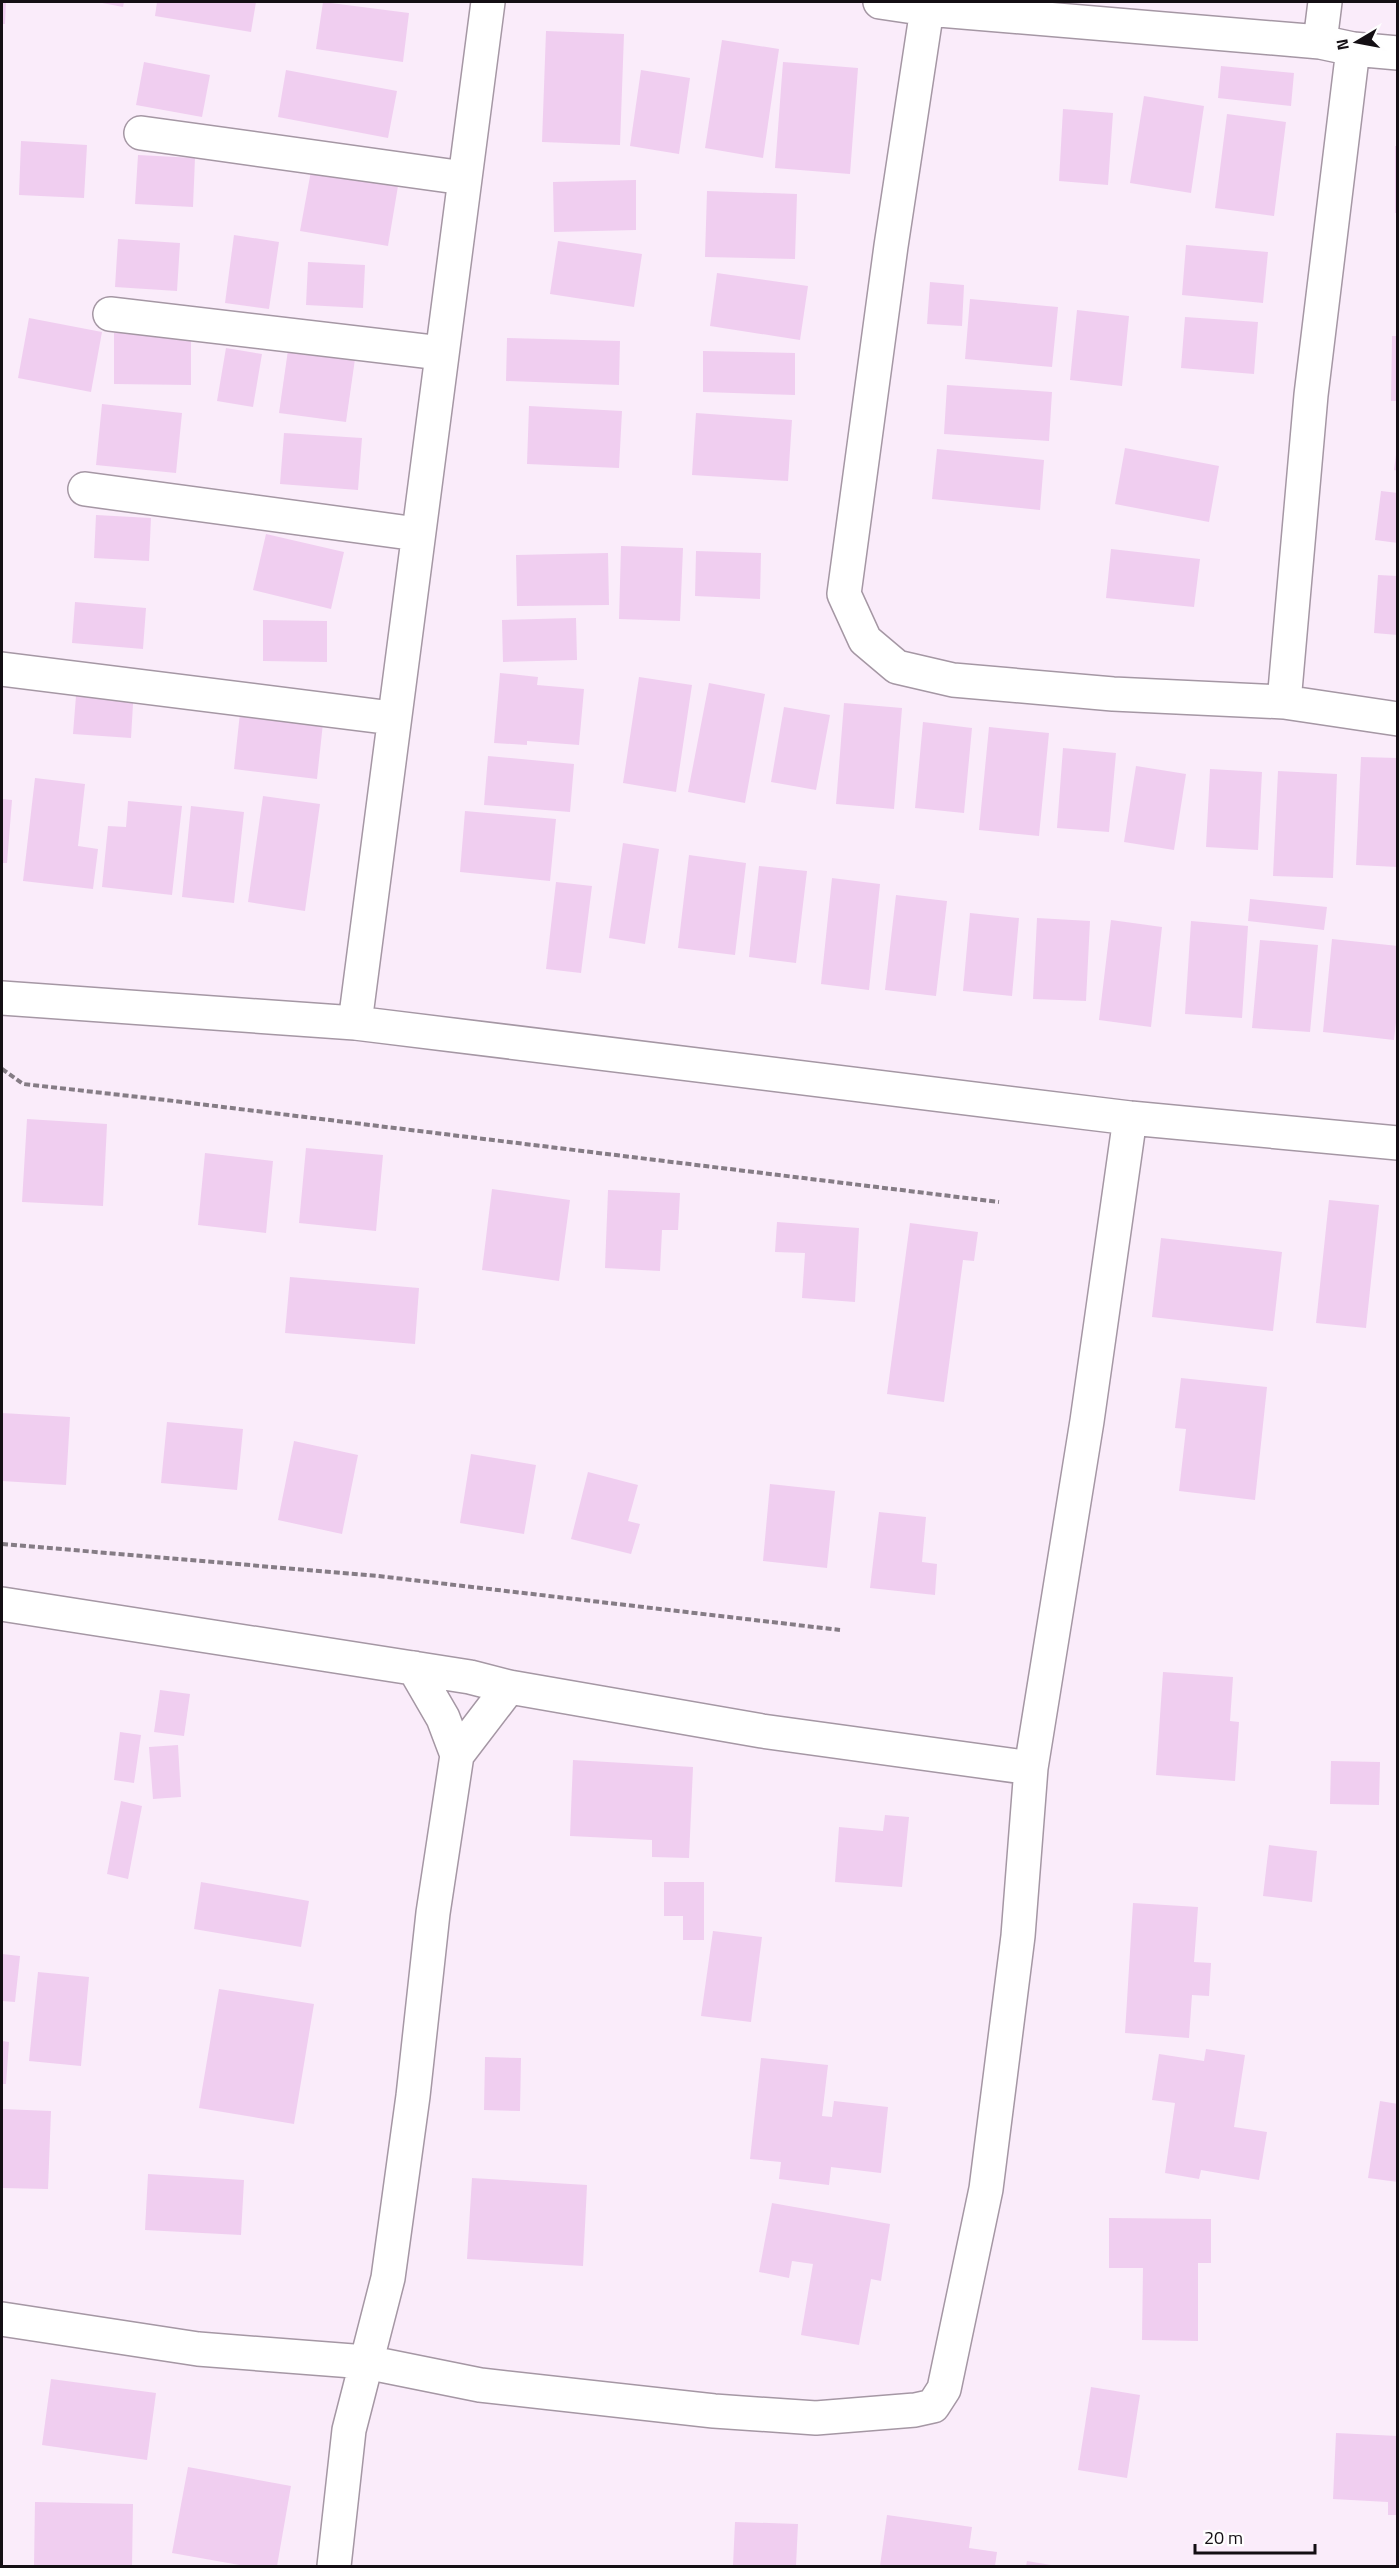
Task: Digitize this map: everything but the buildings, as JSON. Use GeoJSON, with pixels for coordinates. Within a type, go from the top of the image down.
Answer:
{"type":"FeatureCollection","features":[{"type":"Feature","properties":{"kind":"street"},"geometry":{"type":"LineString","coordinates":[[355,1023],[488,2]]}},
{"type":"Feature","properties":{"kind":"street"},"geometry":{"type":"LineString","coordinates":[[880,2],[927,9],[1320,42],[1353,49],[1398,53]]}},
{"type":"Feature","properties":{"kind":"street"},"geometry":{"type":"LineString","coordinates":[[1320,42],[1325,2]]}},
{"type":"Feature","properties":{"kind":"street"},"geometry":{"type":"LineString","coordinates":[[927,9],[888,269],[844,594],[865,640],[897,667],[953,680],[1113,694],[1284,702],[1398,719]]}},
{"type":"Feature","properties":{"kind":"street"},"geometry":{"type":"LineString","coordinates":[[1284,702],[1311,395],[1353,49]]}},
{"type":"Feature","properties":{"kind":"street"},"geometry":{"type":"LineString","coordinates":[[141,134],[464,177]]}},
{"type":"Feature","properties":{"kind":"street"},"geometry":{"type":"LineString","coordinates":[[110,314],[441,353]]}},
{"type":"Feature","properties":{"kind":"street"},"geometry":{"type":"LineString","coordinates":[[85,489],[417,534]]}},
{"type":"Feature","properties":{"kind":"street"},"geometry":{"type":"LineString","coordinates":[[2,669],[393,718]]}},
{"type":"Feature","properties":{"kind":"street"},"geometry":{"type":"LineString","coordinates":[[2,998],[355,1023],[1130,1118],[1398,1143]]}},
{"type":"Feature","properties":{"kind":"street"},"geometry":{"type":"LineString","coordinates":[[2,2319],[198,2349],[366,2362],[480,2385],[725,2411],[816,2418],[915,2410],[933,2406],[944,2389],[986,2189],[1018,1936],[1031,1768],[1087,1420],[1130,1118]]}},
{"type":"Feature","properties":{"kind":"street"},"geometry":{"type":"LineString","coordinates":[[2,1604],[414,1668],[762,1731],[1031,1768]]}},
{"type":"Feature","properties":{"kind":"street"},"geometry":{"type":"LineString","coordinates":[[414,1668],[443,1718],[457,1755]]}},
{"type":"Feature","properties":{"kind":"street"},"geometry":{"type":"LineString","coordinates":[[334,2566],[349,2430],[388,2278],[413,2096],[433,1913],[457,1755],[509,1687]]}},
{"type":"Feature","properties":{"kind":"path"},"geometry":{"type":"LineString","coordinates":[[2,1069],[23,1084],[999,1202]]}},
{"type":"Feature","properties":{"kind":"path"},"geometry":{"type":"LineString","coordinates":[[2,1544],[378,1576],[840,1630]]}}]}
